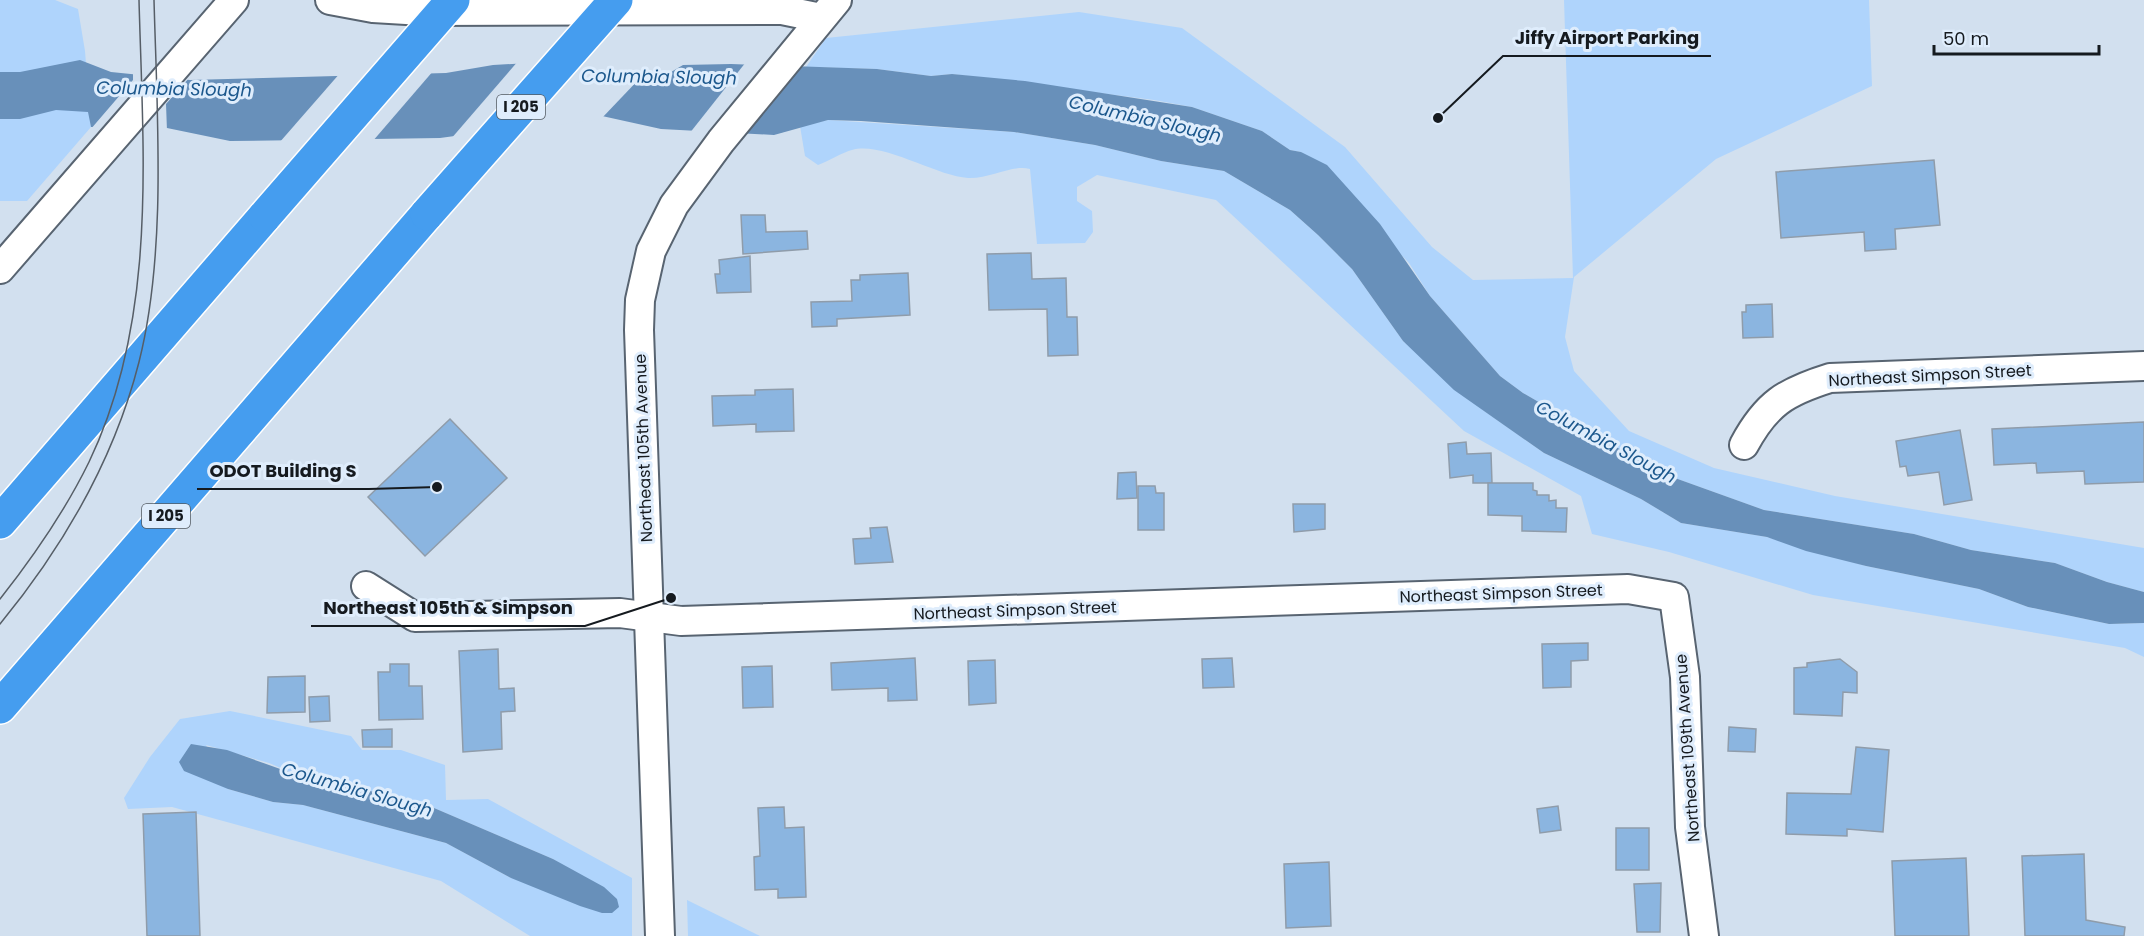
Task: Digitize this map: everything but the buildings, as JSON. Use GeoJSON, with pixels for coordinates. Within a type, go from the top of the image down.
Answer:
{"type":"FeatureCollection","features":[{"type":"Feature","properties":{"kind":"highway"},"geometry":{"type":"LineString","coordinates":[[0,522],[453,0]]}},
{"type":"Feature","properties":{"kind":"highway","name":"I 205"},"geometry":{"type":"LineString","coordinates":[[0,707],[427,214],[616,0]]}},
{"type":"Feature","properties":{"kind":"street"},"geometry":{"type":"LineString","coordinates":[[0,269],[234,0]]}},
{"type":"Feature","properties":{"kind":"street"},"geometry":{"type":"LineString","coordinates":[[330,0],[373,8],[423,11],[829,9]]}},
{"type":"Feature","properties":{"kind":"street","name":"Northeast 105th Avenue"},"geometry":{"type":"LineString","coordinates":[[660,936],[639,341],[643,280],[651,251],[674,205],[720,141],[829,9]]}},
{"type":"Feature","properties":{"kind":"street","name":"Northeast Simpson Street"},"geometry":{"type":"LineString","coordinates":[[1744,445],[1755,424],[1772,404],[1798,388],[1830,378],[2144,366]]}},
{"type":"Feature","properties":{"kind":"street","name":"Northeast Simpson Street"},"geometry":{"type":"LineString","coordinates":[[366,586],[415,617],[620,613],[681,621],[1628,589],[1674,597]]}},
{"type":"Feature","properties":{"kind":"street","name":"Northeast 109th Avenue"},"geometry":{"type":"LineString","coordinates":[[1674,597],[1685,677],[1690,827],[1704,936]]}},
{"type":"Feature","properties":{"kind":"shaded area"},"geometry":{"type":"Polygon","coordinates":[[[0,0],[55,0],[78,9],[85,51],[91,127],[27,201],[0,201],[0,0]]]}},
{"type":"Feature","properties":{"kind":"shaded area"},"geometry":{"type":"Polygon","coordinates":[[[1564,0],[1869,0],[1872,86],[1716,159],[1574,277],[1565,337],[1574,371],[1629,431],[1714,468],[1835,496],[2144,548],[2144,592],[2107,582],[2055,563],[1971,550],[1914,534],[1764,510],[1661,473],[1523,393],[1500,376],[1430,296],[1409,263],[1301,152],[1290,150],[1262,131],[1192,107],[1154,100],[952,74],[931,76],[877,69],[806,67],[826,38],[1079,12],[1182,28],[1345,147],[1432,247],[1473,280],[1573,278],[1564,0]]]}},
{"type":"Feature","properties":{"kind":"shaded area"},"geometry":{"type":"Polygon","coordinates":[[[828,120],[1014,132],[1095,145],[1161,161],[1224,171],[1290,210],[1352,269],[1403,341],[1483,410],[1544,453],[1641,499],[1681,523],[1767,537],[1866,566],[1979,589],[2028,607],[2109,624],[2144,623],[2144,657],[2125,648],[1813,595],[1669,552],[1592,534],[1581,496],[1464,431],[1216,200],[1097,175],[1077,187],[1077,201],[1092,211],[1093,232],[1085,243],[1037,244],[1030,169],[1016,168],[968,178],[941,172],[893,154],[864,149],[848,151],[818,165],[805,156],[800,126],[828,120]]]}},
{"type":"Feature","properties":{"kind":"shaded area"},"geometry":{"type":"Polygon","coordinates":[[[230,711],[351,736],[362,750],[401,750],[445,765],[446,800],[488,799],[632,878],[632,936],[530,936],[441,881],[172,807],[128,809],[124,798],[150,757],[180,719],[230,711]],[[206,745],[228,789],[273,802],[303,805],[446,843],[511,878],[569,869],[553,859],[420,802],[297,775],[269,763],[206,745]]]}},
{"type":"Feature","properties":{"kind":"shaded area"},"geometry":{"type":"Polygon","coordinates":[[[687,900],[760,936],[688,936],[687,900]]]}},
{"type":"Feature","properties":{"kind":"water","name":"Columbia Slough"},"geometry":{"type":"Polygon","coordinates":[[[80,60],[111,72],[190,80],[446,73],[493,65],[562,61],[654,82],[683,65],[731,64],[877,69],[931,76],[952,74],[1025,81],[1192,107],[1262,131],[1290,150],[1301,152],[1327,165],[1380,224],[1430,296],[1500,376],[1523,393],[1661,473],[1764,510],[1914,534],[1971,550],[2055,563],[2107,582],[2144,592],[2144,623],[2109,624],[2028,607],[1979,589],[1866,566],[1806,551],[1767,537],[1681,523],[1641,499],[1544,453],[1454,390],[1403,341],[1352,269],[1318,235],[1290,210],[1224,171],[1161,161],[1095,145],[1014,132],[861,121],[828,120],[774,135],[661,129],[602,116],[440,138],[230,141],[167,128],[91,127],[88,112],[56,110],[20,119],[0,119],[0,72],[20,72],[80,60]]]}},
{"type":"Feature","properties":{"kind":"water","name":"Columbia Slough"},"geometry":{"type":"Polygon","coordinates":[[[191,744],[227,750],[297,775],[420,802],[553,859],[604,887],[617,899],[619,907],[612,913],[602,913],[580,906],[511,878],[446,843],[303,805],[273,802],[228,789],[184,771],[179,762],[191,744]]]}},
{"type":"Feature","properties":{"kind":"pier"},"geometry":{"type":"Polygon","coordinates":[[[563,58],[642,76],[601,119],[450,140],[519,60],[563,58]]]}},
{"type":"Feature","properties":{"kind":"pier"},"geometry":{"type":"Polygon","coordinates":[[[746,62],[801,63],[743,136],[689,134],[746,62]]]}},
{"type":"Feature","properties":{"kind":"pier"},"geometry":{"type":"Polygon","coordinates":[[[434,70],[372,142],[279,143],[341,72],[434,70]]]}},
{"type":"Feature","properties":{"kind":"pier"},"geometry":{"type":"Polygon","coordinates":[[[133,71],[190,77],[166,104],[167,131],[90,130],[133,80],[133,71]]]}},
{"type":"Feature","properties":{"kind":"tram line"},"geometry":{"type":"LineString","coordinates":[[0,599],[48,533],[89,462],[111,407],[126,351],[136,293],[141,235],[143,117],[139,0]]}},
{"type":"Feature","properties":{"kind":"tram line"},"geometry":{"type":"LineString","coordinates":[[0,624],[45,564],[66,533],[84,500],[116,433],[139,362],[154,275],[157,229],[158,135],[154,0]]}},
{"type":"Feature","properties":{"kind":"place","name":"Jiffy Airport Parking"},"geometry":{"type":"Point","coordinates":[1438,118]}},
{"type":"Feature","properties":{"kind":"place","name":"ODOT Building S"},"geometry":{"type":"Point","coordinates":[437,487]}},
{"type":"Feature","properties":{"kind":"place","name":"Northeast 105th & Simpson"},"geometry":{"type":"Point","coordinates":[671,598]}}]}
